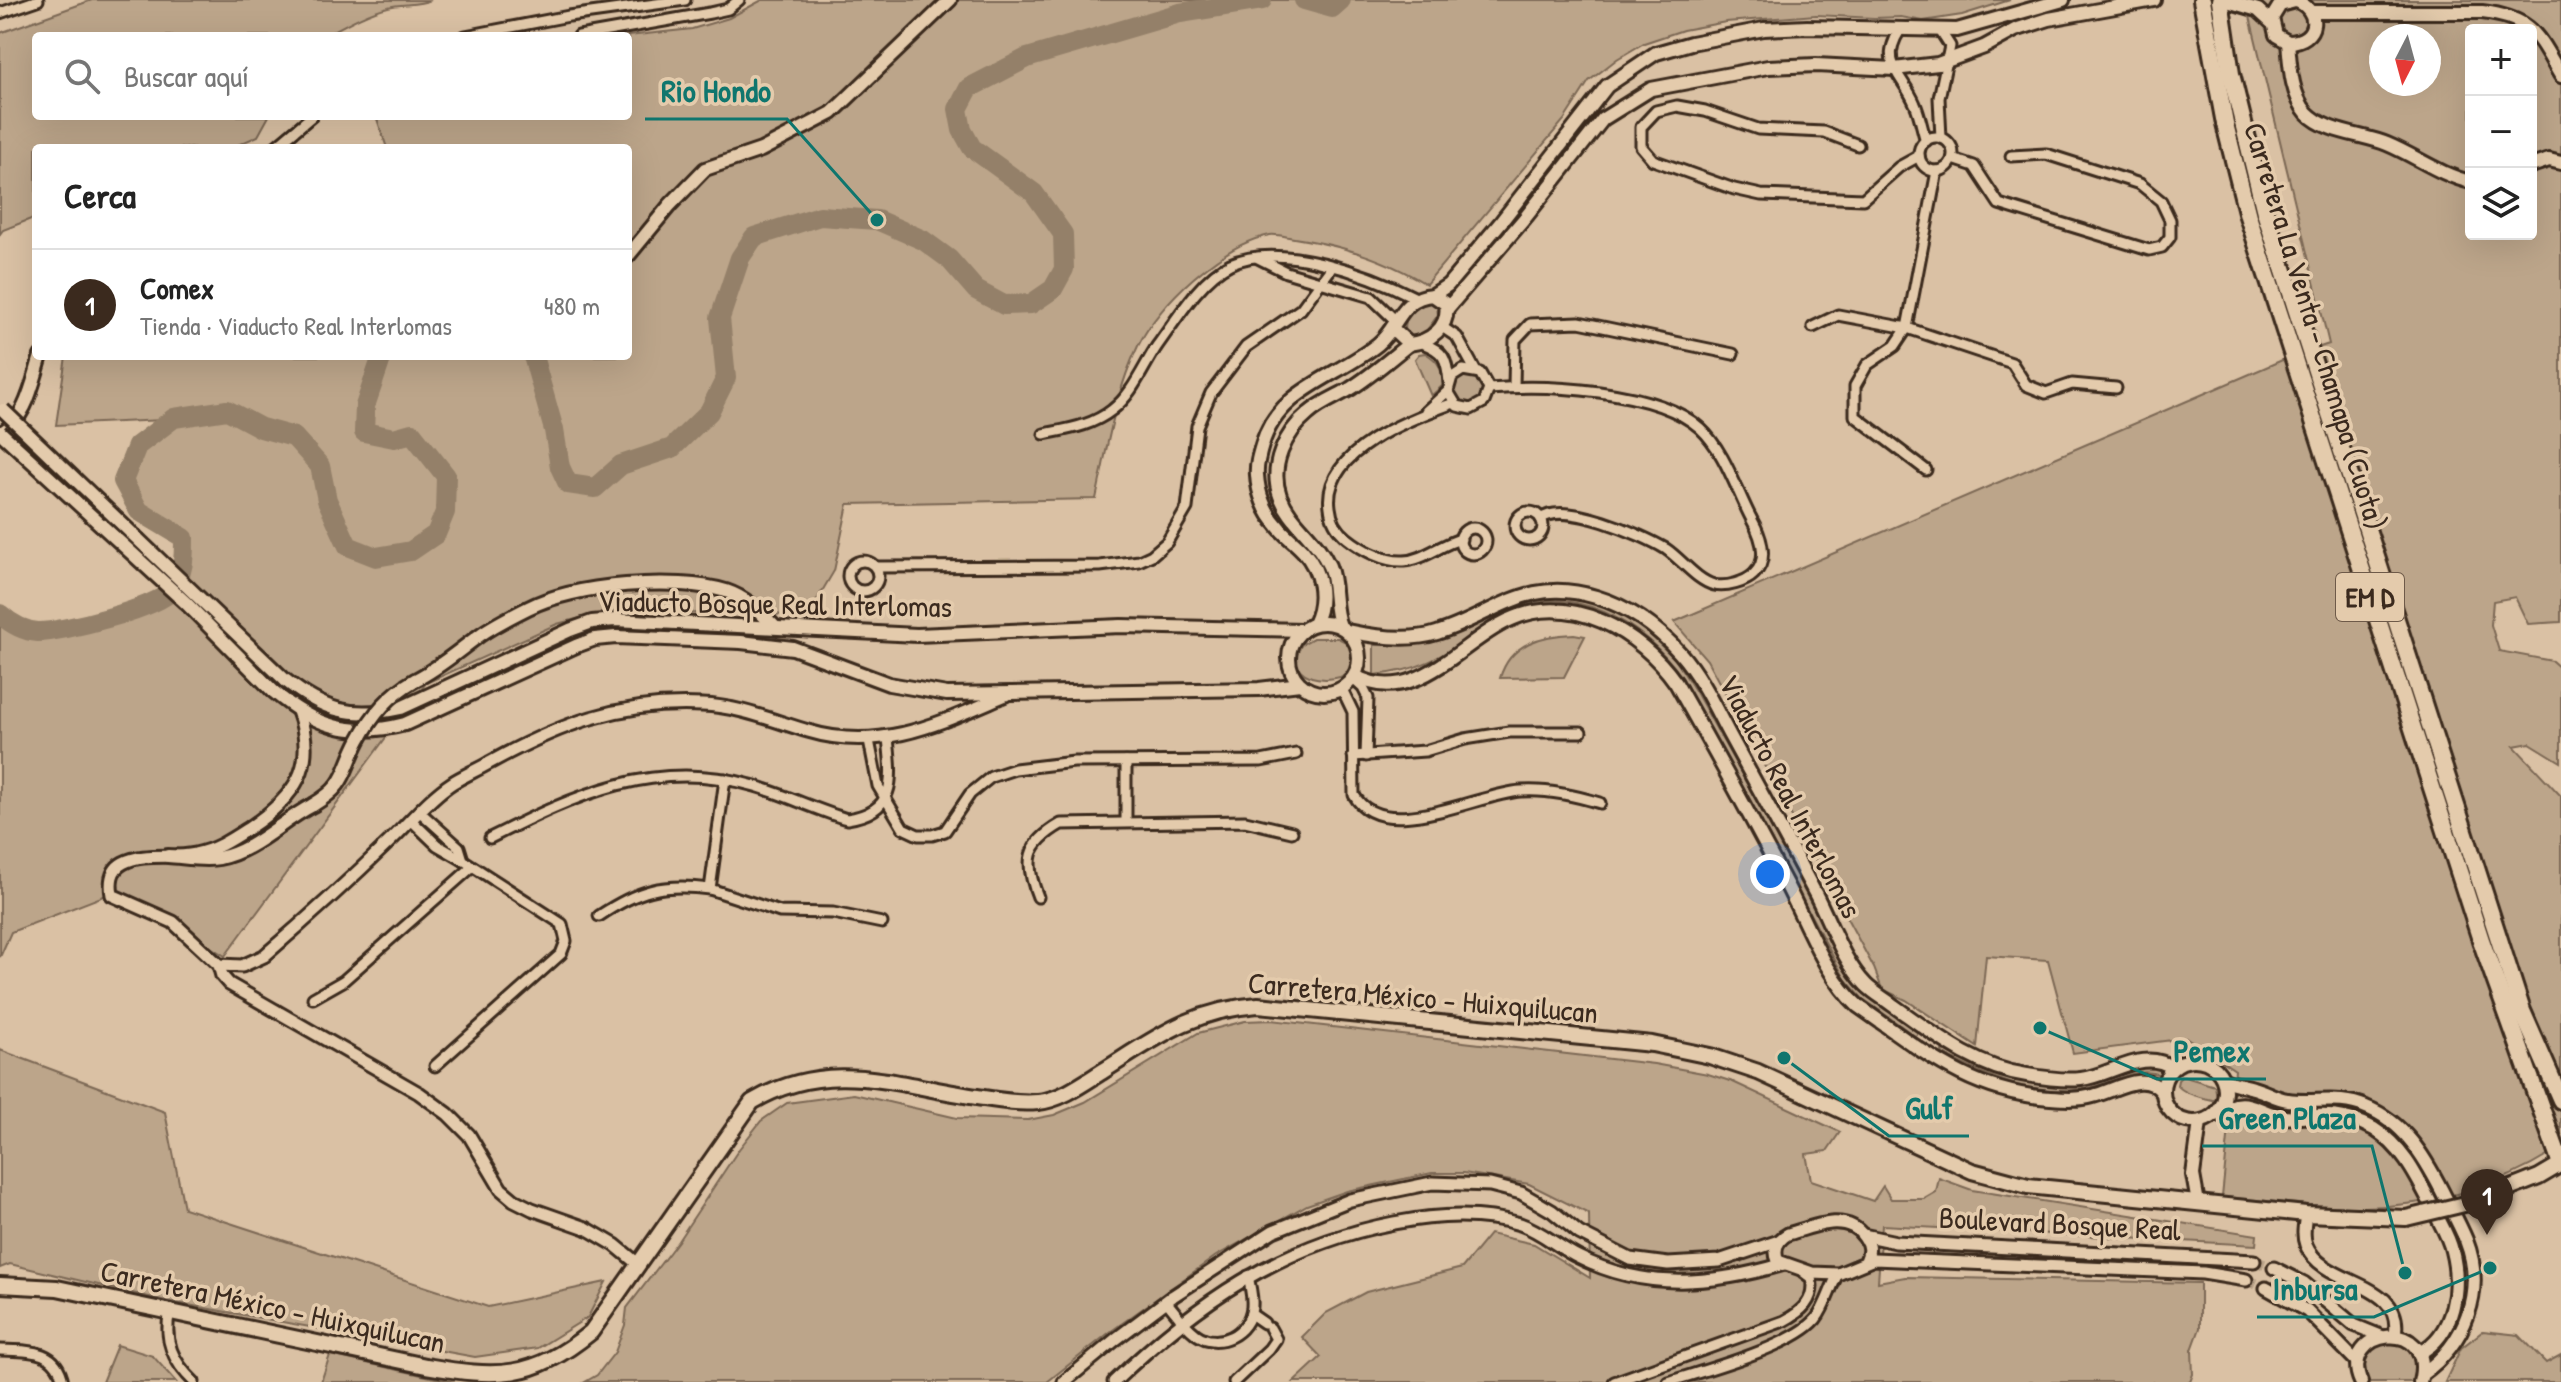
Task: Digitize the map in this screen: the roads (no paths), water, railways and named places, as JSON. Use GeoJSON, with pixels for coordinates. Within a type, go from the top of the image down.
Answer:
{"type":"FeatureCollection","features":[{"type":"Feature","properties":{"kind":"highway","name":"Carretera La Venta - Chamapa (Cuota)"},"geometry":{"type":"LineString","coordinates":[[2202,0],[2225,124],[2248,216],[2481,940],[2561,1164]]}},
{"type":"Feature","properties":{"kind":"highway","name":"Carretera La Venta - Chamapa (Cuota)"},"geometry":{"type":"LineString","coordinates":[[2222,0],[2223,22],[2241,121],[2296,312],[2522,1011],[2561,1100]]}},
{"type":"Feature","properties":{"kind":"main road"},"geometry":{"type":"LineString","coordinates":[[632,251],[705,169],[761,150],[832,113],[950,0]]}},
{"type":"Feature","properties":{"kind":"main road"},"geometry":{"type":"LineString","coordinates":[[1309,627],[1321,594],[1317,575],[1303,551],[1275,524],[1265,508],[1256,471],[1266,434],[1285,404],[1306,388],[1364,355],[1395,325],[1407,304],[1416,298],[1433,295],[1448,285],[1607,86],[1656,53],[1724,35],[1807,27],[1941,32],[1977,26],[2063,0]]}},
{"type":"Feature","properties":{"kind":"main road"},"geometry":{"type":"LineString","coordinates":[[1343,628],[1325,623],[1309,627],[1293,641],[1289,656],[1291,671],[1300,684],[1322,693],[1342,689],[1354,678],[1360,662],[1359,648],[1335,612],[1331,570],[1313,538],[1297,523],[1280,496],[1276,481],[1278,460],[1285,441],[1309,412],[1416,344],[1434,336],[1442,327],[1447,309],[1525,218],[1603,119],[1651,89],[1768,67],[1816,65],[1894,69],[1938,64],[1947,58],[1984,47],[2015,30],[2049,19],[2154,0]]}},
{"type":"Feature","properties":{"kind":"main road"},"geometry":{"type":"LineString","coordinates":[[2222,0],[2258,10],[2271,22],[2276,35],[2288,42],[2299,41],[2311,32],[2313,22],[2311,12],[2304,4],[2294,0],[2277,7],[2271,22]]}},
{"type":"Feature","properties":{"kind":"main road"},"geometry":{"type":"LineString","coordinates":[[2311,12],[2482,12],[2506,15],[2530,28],[2561,76]]}},
{"type":"Feature","properties":{"kind":"main road"},"geometry":{"type":"LineString","coordinates":[[2288,42],[2290,67],[2298,98],[2308,114],[2356,136],[2385,143],[2453,178],[2465,181]]}},
{"type":"Feature","properties":{"kind":"main road"},"geometry":{"type":"LineString","coordinates":[[2537,164],[2549,160],[2561,163]]}},
{"type":"Feature","properties":{"kind":"main road"},"geometry":{"type":"LineString","coordinates":[[1433,295],[1442,299],[1447,309]]}},
{"type":"Feature","properties":{"kind":"main road"},"geometry":{"type":"LineString","coordinates":[[1395,325],[1416,344]]}},
{"type":"Feature","properties":{"kind":"main road"},"geometry":{"type":"LineString","coordinates":[[0,433],[13,424],[27,402],[40,360]]}},
{"type":"Feature","properties":{"kind":"main road","name":"Viaducto Bosque Real Interlomas"},"geometry":{"type":"LineString","coordinates":[[2,408],[285,680],[322,704],[340,711],[371,715],[401,708],[592,622],[663,620],[917,635],[1121,626],[1309,627]]}},
{"type":"Feature","properties":{"kind":"main road","name":"Viaducto Bosque Real Interlomas"},"geometry":{"type":"LineString","coordinates":[[0,433],[141,561],[273,691],[298,711],[333,727],[378,731],[405,724],[576,646],[595,639],[616,637],[741,642],[793,648],[889,684],[947,694],[1259,689],[1300,684]]}},
{"type":"Feature","properties":{"kind":"main road"},"geometry":{"type":"LineString","coordinates":[[168,856],[218,858],[244,849],[295,814],[327,797],[341,783],[358,742],[396,691],[445,662],[481,634],[531,606],[602,588],[640,584],[703,586],[728,592],[752,603],[775,627]]}},
{"type":"Feature","properties":{"kind":"main road","name":"Viaducto Real Interlomas"},"geometry":{"type":"LineString","coordinates":[[1343,628],[1403,638],[1434,634],[1468,621],[1503,602],[1559,591],[1598,597],[1636,615],[1670,642],[1695,672],[1846,956],[1872,991],[1952,1045],[2003,1071],[2053,1079],[2079,1079],[2130,1063],[2153,1060],[2173,1068]]}},
{"type":"Feature","properties":{"kind":"main road","name":"Viaducto Real Interlomas"},"geometry":{"type":"LineString","coordinates":[[1354,678],[1379,685],[1421,676],[1439,669],[1507,621],[1539,612],[1574,612],[1606,622],[1639,642],[1667,669],[1763,840],[1827,966],[1858,1006],[1939,1062],[1996,1090],[2079,1099],[2132,1082],[2150,1082],[2162,1092]]}},
{"type":"Feature","properties":{"kind":"main road","name":"Carretera México - Huixquilucan"},"geometry":{"type":"LineString","coordinates":[[0,1285],[57,1288],[480,1375],[526,1369],[571,1349],[591,1332],[752,1102],[770,1092],[814,1078],[861,1077],[1005,1102],[1040,1102],[1074,1089],[1182,1022],[1225,1007],[1258,1005],[1667,1047],[1710,1056],[1758,1072],[1972,1171],[2028,1186],[2306,1214],[2406,1218],[2481,1200],[2539,1177],[2561,1164]]}},
{"type":"Feature","properties":{"kind":"main road"},"geometry":{"type":"LineString","coordinates":[[2216,1115],[2226,1092],[2224,1080],[2215,1067],[2202,1060],[2186,1060],[2173,1068],[2166,1077],[2162,1092],[2170,1112],[2180,1119],[2200,1122],[2216,1115],[2225,1108],[2241,1103],[2284,1117],[2344,1118],[2371,1128],[2403,1156],[2423,1188],[2452,1248],[2457,1282],[2447,1324],[2431,1347],[2419,1353]]}},
{"type":"Feature","properties":{"kind":"main road"},"geometry":{"type":"LineString","coordinates":[[2224,1080],[2286,1100],[2317,1099],[2364,1106],[2392,1122],[2415,1145],[2467,1242],[2473,1282],[2461,1332],[2441,1361],[2421,1378]]}},
{"type":"Feature","properties":{"kind":"main road"},"geometry":{"type":"LineString","coordinates":[[2198,1203],[2193,1175],[2200,1122]]}},
{"type":"Feature","properties":{"kind":"main road"},"geometry":{"type":"LineString","coordinates":[[2358,1376],[2362,1351],[2381,1336],[2395,1335],[2405,1338],[2419,1353],[2421,1378]]}},
{"type":"Feature","properties":{"kind":"street"},"geometry":{"type":"LineString","coordinates":[[0,13],[38,0]]}},
{"type":"Feature","properties":{"kind":"street"},"geometry":{"type":"LineString","coordinates":[[486,32],[569,16],[685,0]]}},
{"type":"Feature","properties":{"kind":"street"},"geometry":{"type":"LineString","coordinates":[[721,0],[728,9]]}},
{"type":"Feature","properties":{"kind":"street"},"geometry":{"type":"LineString","coordinates":[[601,32],[728,9],[739,0]]}},
{"type":"Feature","properties":{"kind":"street"},"geometry":{"type":"LineString","coordinates":[[1900,30],[1890,53],[1894,69],[1915,103],[1926,141]]}},
{"type":"Feature","properties":{"kind":"street"},"geometry":{"type":"LineString","coordinates":[[1941,32],[1950,46],[1939,98],[1941,138]]}},
{"type":"Feature","properties":{"kind":"street"},"geometry":{"type":"LineString","coordinates":[[1858,145],[1824,132],[1758,129],[1705,111],[1677,106],[1656,111],[1641,127],[1641,146],[1653,160],[1734,189],[1761,195],[1863,199],[1899,167],[1919,156]]}},
{"type":"Feature","properties":{"kind":"street"},"geometry":{"type":"LineString","coordinates":[[279,144],[307,120]]}},
{"type":"Feature","properties":{"kind":"street"},"geometry":{"type":"LineString","coordinates":[[1941,138],[1953,150],[1953,159],[1947,168],[1928,170],[1919,156],[1920,147],[1926,141],[1941,138]]}},
{"type":"Feature","properties":{"kind":"street"},"geometry":{"type":"LineString","coordinates":[[1953,159],[1974,166],[1999,204],[2149,250],[2162,247],[2170,237],[2170,220],[2161,201],[2140,184],[2046,154],[2011,156]]}},
{"type":"Feature","properties":{"kind":"street"},"geometry":{"type":"LineString","coordinates":[[1926,470],[1855,416],[1855,386],[1867,365],[1895,346],[1907,328],[1937,171]]}},
{"type":"Feature","properties":{"kind":"street"},"geometry":{"type":"LineString","coordinates":[[1044,434],[1085,426],[1113,410],[1132,388],[1151,355],[1195,294],[1228,265],[1255,257],[1292,256],[1381,280],[1416,298]]}},
{"type":"Feature","properties":{"kind":"street"},"geometry":{"type":"LineString","coordinates":[[1255,257],[1286,272],[1371,297],[1395,325]]}},
{"type":"Feature","properties":{"kind":"street"},"geometry":{"type":"LineString","coordinates":[[876,567],[1100,566],[1139,561],[1152,555],[1167,542],[1187,508],[1197,426],[1211,393],[1246,347],[1301,309],[1332,267]]}},
{"type":"Feature","properties":{"kind":"street"},"geometry":{"type":"LineString","coordinates":[[1813,327],[1838,315],[1907,328],[2012,363],[2026,385],[2046,393],[2072,384],[2116,388]]}},
{"type":"Feature","properties":{"kind":"street"},"geometry":{"type":"LineString","coordinates":[[1514,386],[1515,340],[1530,324],[1579,322],[1733,354]]}},
{"type":"Feature","properties":{"kind":"street"},"geometry":{"type":"LineString","coordinates":[[1416,344],[1436,348],[1443,357],[1454,403],[1464,409],[1478,407],[1488,396],[1485,377],[1475,370],[1457,337],[1442,327]]}},
{"type":"Feature","properties":{"kind":"street"},"geometry":{"type":"LineString","coordinates":[[1420,416],[1463,370],[1475,370]]}},
{"type":"Feature","properties":{"kind":"street"},"geometry":{"type":"LineString","coordinates":[[1489,389],[1514,386],[1607,393],[1639,399],[1676,412],[1700,429],[1715,448],[1754,524],[1762,544],[1762,563],[1753,575],[1717,586],[1701,579],[1664,548],[1616,526],[1565,513],[1546,514],[1541,519]]}},
{"type":"Feature","properties":{"kind":"street"},"geometry":{"type":"LineString","coordinates":[[1454,403],[1420,416],[1377,439],[1342,465],[1330,487],[1332,518],[1339,530],[1348,539],[1386,559],[1416,559],[1446,542],[1461,539]]}},
{"type":"Feature","properties":{"kind":"street"},"geometry":{"type":"LineString","coordinates":[[1354,678],[1368,698],[1366,756]]}},
{"type":"Feature","properties":{"kind":"street"},"geometry":{"type":"LineString","coordinates":[[1342,689],[1353,712],[1354,795],[1360,806],[1382,817],[1440,811],[1520,791],[1565,793],[1600,803]]}},
{"type":"Feature","properties":{"kind":"street"},"geometry":{"type":"LineString","coordinates":[[219,965],[242,966],[264,956],[450,784],[570,723],[604,713],[654,706],[706,705],[731,708],[836,738],[869,740],[888,738],[955,717],[1006,695]]}},
{"type":"Feature","properties":{"kind":"street"},"geometry":{"type":"LineString","coordinates":[[298,711],[305,730],[306,749],[302,771],[291,793],[266,817],[216,849],[193,855],[134,859],[121,863],[111,879],[112,895],[173,922],[219,965],[222,976],[229,984],[388,1073],[448,1114],[469,1135],[501,1189],[532,1209],[586,1228],[615,1245],[638,1264]]}},
{"type":"Feature","properties":{"kind":"street"},"geometry":{"type":"LineString","coordinates":[[1353,756],[1425,751],[1498,733],[1581,732]]}},
{"type":"Feature","properties":{"kind":"street"},"geometry":{"type":"LineString","coordinates":[[490,838],[562,802],[598,789],[654,778],[725,779],[775,792],[847,819],[866,814],[886,799],[891,784],[888,738]]}},
{"type":"Feature","properties":{"kind":"street"},"geometry":{"type":"LineString","coordinates":[[869,740],[875,779],[903,828],[918,835],[945,831],[970,794],[991,777],[1015,769],[1047,764],[1261,761],[1296,754]]}},
{"type":"Feature","properties":{"kind":"street"},"geometry":{"type":"LineString","coordinates":[[1126,762],[1126,821]]}},
{"type":"Feature","properties":{"kind":"street"},"geometry":{"type":"LineString","coordinates":[[710,889],[725,779]]}},
{"type":"Feature","properties":{"kind":"street"},"geometry":{"type":"LineString","coordinates":[[416,816],[437,845],[562,924],[566,941],[561,954],[435,1066]]}},
{"type":"Feature","properties":{"kind":"street"},"geometry":{"type":"LineString","coordinates":[[1038,897],[1029,875],[1029,855],[1046,833],[1061,824],[1245,821],[1292,832]]}},
{"type":"Feature","properties":{"kind":"street"},"geometry":{"type":"LineString","coordinates":[[313,998],[343,981],[472,867]]}},
{"type":"Feature","properties":{"kind":"street"},"geometry":{"type":"LineString","coordinates":[[599,916],[628,896],[659,887],[683,885],[710,889],[780,912],[833,913],[882,923]]}},
{"type":"Feature","properties":{"kind":"street"},"geometry":{"type":"LineString","coordinates":[[1064,1382],[1166,1301],[1273,1231],[1350,1200],[1432,1183],[1490,1185],[1521,1193],[1552,1211],[1579,1233],[1630,1259],[1668,1264],[1719,1261],[1779,1241]]}},
{"type":"Feature","properties":{"kind":"street"},"geometry":{"type":"LineString","coordinates":[[2306,1214],[2305,1238],[2312,1255],[2320,1263],[2393,1307],[2397,1324],[2395,1335]]}},
{"type":"Feature","properties":{"kind":"street"},"geometry":{"type":"LineString","coordinates":[[1114,1382],[1183,1321],[1248,1276],[1307,1247],[1357,1230],[1450,1215],[1484,1217],[1522,1225],[1575,1256],[1611,1271],[1652,1280],[1692,1283],[1740,1277],[1784,1264]]}},
{"type":"Feature","properties":{"kind":"street","name":"Boulevard Bosque Real"},"geometry":{"type":"LineString","coordinates":[[1779,1241],[1788,1234],[1838,1222],[1858,1229],[1863,1235],[1896,1242],[2254,1261]]}},
{"type":"Feature","properties":{"kind":"street"},"geometry":{"type":"LineString","coordinates":[[1779,1241],[1775,1254],[1778,1261],[1800,1270],[1838,1274],[1866,1261],[1869,1248],[1863,1235]]}},
{"type":"Feature","properties":{"kind":"street"},"geometry":{"type":"LineString","coordinates":[[2225,1275],[2229,1258]]}},
{"type":"Feature","properties":{"kind":"street","name":"Boulevard Bosque Real"},"geometry":{"type":"LineString","coordinates":[[1866,1261],[1910,1260],[2225,1275],[2246,1280]]}},
{"type":"Feature","properties":{"kind":"street"},"geometry":{"type":"LineString","coordinates":[[2274,1268],[2304,1283],[2354,1325],[2381,1336]]}},
{"type":"Feature","properties":{"kind":"street"},"geometry":{"type":"LineString","coordinates":[[1614,1382],[1758,1331],[1801,1312],[1810,1299],[1813,1287],[1811,1278],[1800,1270]]}},
{"type":"Feature","properties":{"kind":"street"},"geometry":{"type":"LineString","coordinates":[[1668,1382],[1781,1343],[1801,1332],[1823,1307],[1838,1274]]}},
{"type":"Feature","properties":{"kind":"street"},"geometry":{"type":"LineString","coordinates":[[1166,1301],[1195,1333],[1218,1341],[1230,1338],[1240,1332],[1251,1314],[1248,1276]]}},
{"type":"Feature","properties":{"kind":"street"},"geometry":{"type":"LineString","coordinates":[[2291,1300],[2304,1283]]}},
{"type":"Feature","properties":{"kind":"street"},"geometry":{"type":"LineString","coordinates":[[2266,1288],[2291,1300],[2319,1322],[2358,1376]]}},
{"type":"Feature","properties":{"kind":"street"},"geometry":{"type":"LineString","coordinates":[[170,1311],[167,1341],[178,1365],[194,1382]]}},
{"type":"Feature","properties":{"kind":"street"},"geometry":{"type":"LineString","coordinates":[[1234,1382],[1276,1339],[1267,1326],[1251,1314]]}},
{"type":"Feature","properties":{"kind":"street"},"geometry":{"type":"LineString","coordinates":[[0,1350],[41,1352],[61,1370],[63,1382]]}},
{"type":"Feature","properties":{"kind":"waterway"},"geometry":{"type":"LineString","coordinates":[[534,360],[554,430],[560,467],[568,484],[595,488],[621,465],[672,448],[709,412],[726,378],[720,318],[740,258],[754,237],[820,216],[877,220],[923,240],[949,259],[976,290],[1004,305],[1031,304],[1053,289],[1064,269],[1063,234],[1034,193],[972,148],[962,130],[958,109],[969,88],[1027,58],[1180,13],[1262,0]]}},
{"type":"Feature","properties":{"kind":"waterway"},"geometry":{"type":"LineString","coordinates":[[1304,0],[1332,8],[1341,0]]}},
{"type":"Feature","properties":{"kind":"waterway"},"geometry":{"type":"LineString","coordinates":[[0,614],[28,630],[50,631],[130,611],[172,590],[181,572],[184,538],[139,511],[123,481],[137,446],[174,418],[227,410],[261,428],[294,437],[320,466],[327,500],[348,546],[376,557],[411,551],[436,534],[445,512],[446,476],[412,433],[394,438],[364,432],[365,406],[381,360]]}},
{"type":"Feature","properties":{"kind":"tunnel"},"geometry":{"type":"LineString","coordinates":[[2254,1261],[2274,1268]]}},
{"type":"Feature","properties":{"kind":"tunnel"},"geometry":{"type":"LineString","coordinates":[[2246,1280],[2266,1288]]}},
{"type":"Feature","properties":{"kind":"place","name":"Rio Hondo"},"geometry":{"type":"Point","coordinates":[877,220]}},
{"type":"Feature","properties":{"kind":"place","name":"Pemex"},"geometry":{"type":"Point","coordinates":[2040,1028]}},
{"type":"Feature","properties":{"kind":"place","name":"Gulf"},"geometry":{"type":"Point","coordinates":[1784,1058]}},
{"type":"Feature","properties":{"kind":"place","name":"Comex"},"geometry":{"type":"Point","coordinates":[2487,1235]}},
{"type":"Feature","properties":{"kind":"place","name":"Inbursa"},"geometry":{"type":"Point","coordinates":[2490,1268]}},
{"type":"Feature","properties":{"kind":"place","name":"Green Plaza"},"geometry":{"type":"Point","coordinates":[2405,1273]}}]}
